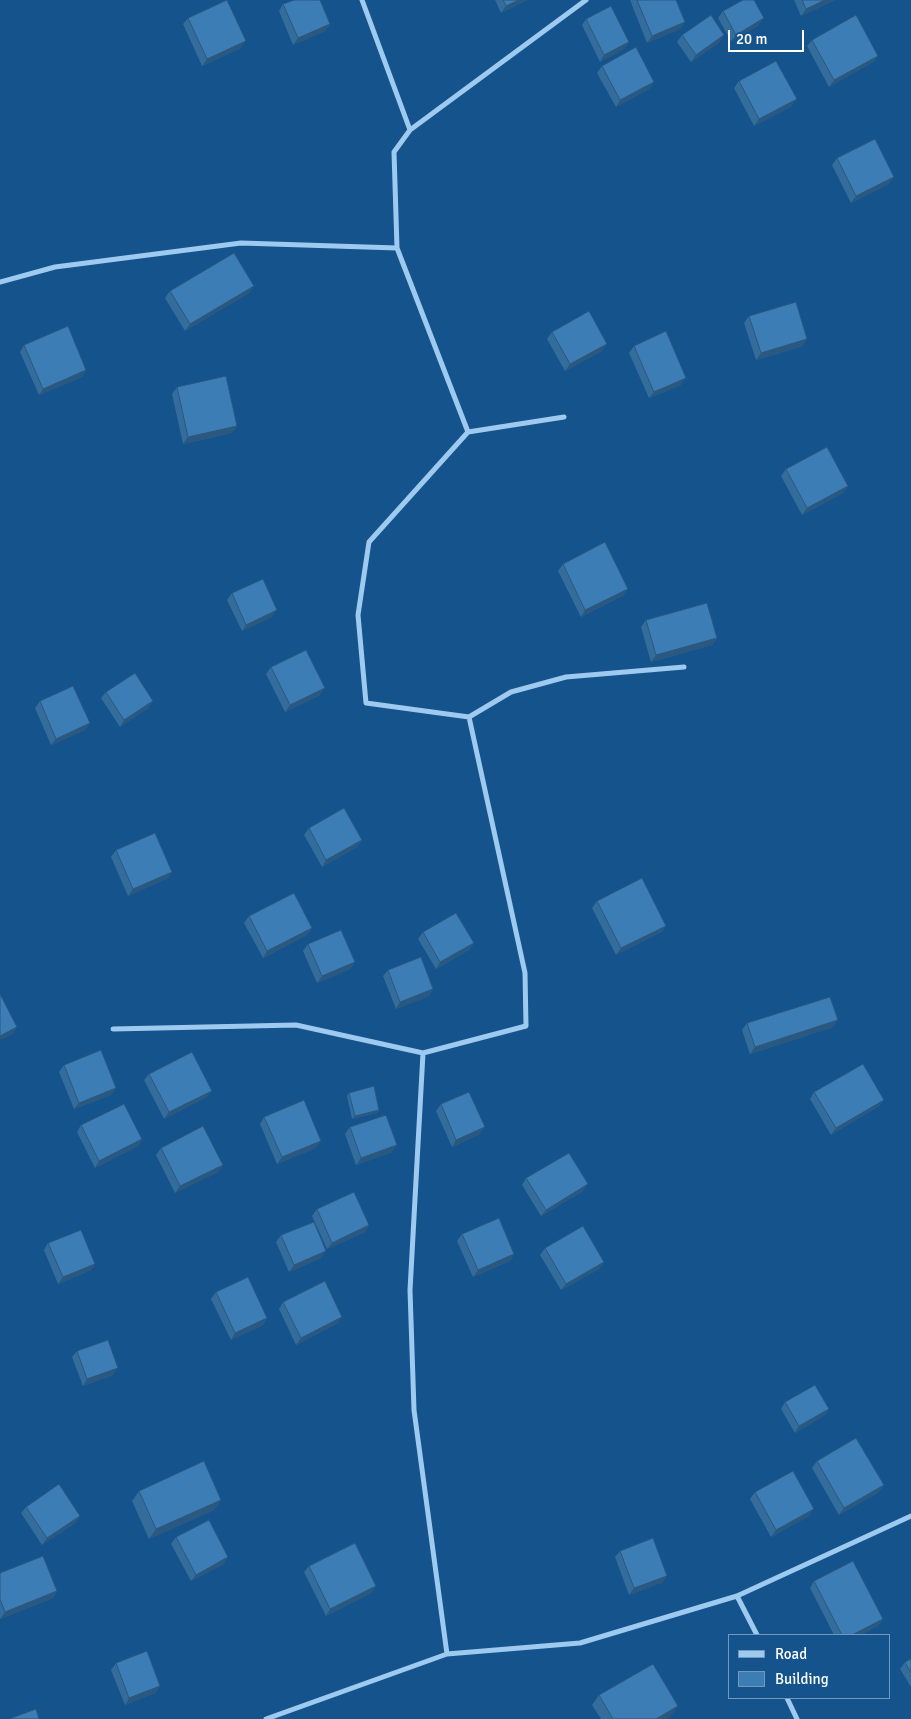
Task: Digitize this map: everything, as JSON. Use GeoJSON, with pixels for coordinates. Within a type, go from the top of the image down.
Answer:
{"type":"FeatureCollection","features":[{"type":"Feature","properties":{"kind":"street"},"geometry":{"type":"LineString","coordinates":[[362,0],[410,130]]}},
{"type":"Feature","properties":{"kind":"street"},"geometry":{"type":"LineString","coordinates":[[468,432],[397,248],[394,152],[410,130],[586,0]]}},
{"type":"Feature","properties":{"kind":"street"},"geometry":{"type":"LineString","coordinates":[[0,282],[56,267],[241,243],[397,248]]}},
{"type":"Feature","properties":{"kind":"street"},"geometry":{"type":"LineString","coordinates":[[564,417],[468,432],[369,542],[358,615],[366,703],[469,717],[511,692],[566,677],[684,667]]}},
{"type":"Feature","properties":{"kind":"street"},"geometry":{"type":"LineString","coordinates":[[113,1029],[296,1025],[424,1052],[526,1026],[524,973],[469,717]]}},
{"type":"Feature","properties":{"kind":"street"},"geometry":{"type":"LineString","coordinates":[[424,1052],[410,1290],[414,1410],[447,1654]]}},
{"type":"Feature","properties":{"kind":"street"},"geometry":{"type":"LineString","coordinates":[[266,1719],[447,1654],[580,1643],[738,1596],[911,1516]]}},
{"type":"Feature","properties":{"kind":"street"},"geometry":{"type":"LineString","coordinates":[[738,1596],[756,1634]]}},
{"type":"Feature","properties":{"kind":"street"},"geometry":{"type":"LineString","coordinates":[[787,1699],[797,1719]]}},
{"type":"Feature","properties":{"kind":"building"},"geometry":{"type":"Polygon","coordinates":[[[227,0],[246,41],[207,59],[188,18],[227,0]]]}},
{"type":"Feature","properties":{"kind":"building"},"geometry":{"type":"Polygon","coordinates":[[[294,0],[320,0],[330,24],[298,38],[283,4],[294,0]]]}},
{"type":"Feature","properties":{"kind":"building"},"geometry":{"type":"Polygon","coordinates":[[[503,0],[519,0],[506,6],[503,0]]]}},
{"type":"Feature","properties":{"kind":"building"},"geometry":{"type":"Polygon","coordinates":[[[637,0],[676,0],[685,22],[652,36],[637,0]]]}},
{"type":"Feature","properties":{"kind":"building"},"geometry":{"type":"Polygon","coordinates":[[[743,0],[754,0],[764,18],[736,35],[723,11],[743,0]]]}},
{"type":"Feature","properties":{"kind":"building"},"geometry":{"type":"Polygon","coordinates":[[[802,0],[825,0],[806,9],[802,0]]]}},
{"type":"Feature","properties":{"kind":"building"},"geometry":{"type":"Polygon","coordinates":[[[611,6],[629,42],[604,55],[586,19],[611,6]]]}},
{"type":"Feature","properties":{"kind":"building"},"geometry":{"type":"Polygon","coordinates":[[[711,15],[724,35],[696,55],[682,35],[711,15]]]}},
{"type":"Feature","properties":{"kind":"building"},"geometry":{"type":"Polygon","coordinates":[[[856,15],[878,56],[834,80],[812,40],[856,15]]]}},
{"type":"Feature","properties":{"kind":"building"},"geometry":{"type":"Polygon","coordinates":[[[636,47],[654,82],[620,100],[602,66],[636,47]]]}},
{"type":"Feature","properties":{"kind":"building"},"geometry":{"type":"Polygon","coordinates":[[[776,61],[797,99],[759,119],[739,81],[776,61]]]}},
{"type":"Feature","properties":{"kind":"building"},"geometry":{"type":"Polygon","coordinates":[[[875,139],[894,177],[856,196],[837,158],[875,139]]]}},
{"type":"Feature","properties":{"kind":"building"},"geometry":{"type":"Polygon","coordinates":[[[234,253],[254,286],[190,324],[170,291],[234,253]]]}},
{"type":"Feature","properties":{"kind":"building"},"geometry":{"type":"Polygon","coordinates":[[[796,302],[807,339],[761,353],[749,316],[796,302]]]}},
{"type":"Feature","properties":{"kind":"building"},"geometry":{"type":"Polygon","coordinates":[[[589,311],[607,344],[570,364],[552,332],[589,311]]]}},
{"type":"Feature","properties":{"kind":"building"},"geometry":{"type":"Polygon","coordinates":[[[68,326],[86,370],[43,389],[24,345],[68,326]]]}},
{"type":"Feature","properties":{"kind":"building"},"geometry":{"type":"Polygon","coordinates":[[[666,331],[686,378],[654,392],[634,346],[666,331]]]}},
{"type":"Feature","properties":{"kind":"building"},"geometry":{"type":"Polygon","coordinates":[[[226,376],[237,426],[188,437],[177,387],[226,376]]]}},
{"type":"Feature","properties":{"kind":"building"},"geometry":{"type":"Polygon","coordinates":[[[827,447],[848,486],[807,508],[786,469],[827,447]]]}},
{"type":"Feature","properties":{"kind":"building"},"geometry":{"type":"Polygon","coordinates":[[[605,542],[628,589],[585,610],[563,564],[605,542]]]}},
{"type":"Feature","properties":{"kind":"building"},"geometry":{"type":"Polygon","coordinates":[[[263,579],[277,610],[246,625],[232,593],[263,579]]]}},
{"type":"Feature","properties":{"kind":"building"},"geometry":{"type":"Polygon","coordinates":[[[707,603],[717,638],[656,655],[646,620],[707,603]]]}},
{"type":"Feature","properties":{"kind":"building"},"geometry":{"type":"Polygon","coordinates":[[[306,650],[325,688],[290,705],[271,667],[306,650]]]}},
{"type":"Feature","properties":{"kind":"building"},"geometry":{"type":"Polygon","coordinates":[[[135,673],[153,701],[124,720],[106,692],[135,673]]]}},
{"type":"Feature","properties":{"kind":"building"},"geometry":{"type":"Polygon","coordinates":[[[73,686],[90,723],[56,739],[40,701],[73,686]]]}},
{"type":"Feature","properties":{"kind":"building"},"geometry":{"type":"Polygon","coordinates":[[[344,808],[362,840],[326,860],[309,828],[344,808]]]}},
{"type":"Feature","properties":{"kind":"building"},"geometry":{"type":"Polygon","coordinates":[[[155,833],[172,872],[133,889],[116,850],[155,833]]]}},
{"type":"Feature","properties":{"kind":"building"},"geometry":{"type":"Polygon","coordinates":[[[642,878],[666,926],[621,948],[597,901],[642,878]]]}},
{"type":"Feature","properties":{"kind":"building"},"geometry":{"type":"Polygon","coordinates":[[[294,893],[312,928],[267,951],[249,916],[294,893]]]}},
{"type":"Feature","properties":{"kind":"building"},"geometry":{"type":"Polygon","coordinates":[[[456,913],[474,943],[440,962],[423,932],[456,913]]]}},
{"type":"Feature","properties":{"kind":"building"},"geometry":{"type":"Polygon","coordinates":[[[341,930],[355,962],[322,976],[308,944],[341,930]]]}},
{"type":"Feature","properties":{"kind":"building"},"geometry":{"type":"Polygon","coordinates":[[[421,957],[433,989],[400,1002],[388,970],[421,957]]]}},
{"type":"Feature","properties":{"kind":"building"},"geometry":{"type":"Polygon","coordinates":[[[0,994],[17,1027],[0,1036],[0,994]]]}},
{"type":"Feature","properties":{"kind":"building"},"geometry":{"type":"Polygon","coordinates":[[[830,997],[838,1020],[755,1047],[747,1023],[830,997]]]}},
{"type":"Feature","properties":{"kind":"building"},"geometry":{"type":"Polygon","coordinates":[[[101,1050],[116,1088],[79,1103],[64,1065],[101,1050]]]}},
{"type":"Feature","properties":{"kind":"building"},"geometry":{"type":"Polygon","coordinates":[[[192,1052],[212,1091],[169,1112],[149,1074],[192,1052]]]}},
{"type":"Feature","properties":{"kind":"building"},"geometry":{"type":"Polygon","coordinates":[[[863,1064],[884,1100],[836,1128],[814,1092],[863,1064]]]}},
{"type":"Feature","properties":{"kind":"building"},"geometry":{"type":"Polygon","coordinates":[[[374,1086],[379,1110],[355,1116],[349,1093],[374,1086]]]}},
{"type":"Feature","properties":{"kind":"building"},"geometry":{"type":"Polygon","coordinates":[[[469,1092],[485,1127],[456,1140],[441,1104],[469,1092]]]}},
{"type":"Feature","properties":{"kind":"building"},"geometry":{"type":"Polygon","coordinates":[[[304,1100],[321,1141],[282,1157],[264,1117],[304,1100]]]}},
{"type":"Feature","properties":{"kind":"building"},"geometry":{"type":"Polygon","coordinates":[[[124,1104],[142,1139],[99,1161],[81,1125],[124,1104]]]}},
{"type":"Feature","properties":{"kind":"building"},"geometry":{"type":"Polygon","coordinates":[[[386,1115],[397,1145],[361,1158],[350,1127],[386,1115]]]}},
{"type":"Feature","properties":{"kind":"building"},"geometry":{"type":"Polygon","coordinates":[[[203,1126],[223,1165],[180,1186],[161,1148],[203,1126]]]}},
{"type":"Feature","properties":{"kind":"building"},"geometry":{"type":"Polygon","coordinates":[[[569,1153],[588,1184],[546,1210],[526,1178],[569,1153]]]}},
{"type":"Feature","properties":{"kind":"building"},"geometry":{"type":"Polygon","coordinates":[[[354,1192],[369,1225],[332,1243],[317,1209],[354,1192]]]}},
{"type":"Feature","properties":{"kind":"building"},"geometry":{"type":"Polygon","coordinates":[[[499,1218],[514,1254],[478,1270],[462,1234],[499,1218]]]}},
{"type":"Feature","properties":{"kind":"building"},"geometry":{"type":"Polygon","coordinates":[[[314,1222],[326,1251],[294,1265],[281,1235],[314,1222]]]}},
{"type":"Feature","properties":{"kind":"building"},"geometry":{"type":"Polygon","coordinates":[[[583,1226],[604,1262],[566,1284],[545,1248],[583,1226]]]}},
{"type":"Feature","properties":{"kind":"building"},"geometry":{"type":"Polygon","coordinates":[[[81,1230],[95,1264],[63,1277],[48,1243],[81,1230]]]}},
{"type":"Feature","properties":{"kind":"building"},"geometry":{"type":"Polygon","coordinates":[[[248,1277],[267,1318],[235,1333],[216,1292],[248,1277]]]}},
{"type":"Feature","properties":{"kind":"building"},"geometry":{"type":"Polygon","coordinates":[[[325,1281],[342,1317],[301,1338],[283,1302],[325,1281]]]}},
{"type":"Feature","properties":{"kind":"building"},"geometry":{"type":"Polygon","coordinates":[[[108,1340],[118,1368],[87,1379],[77,1351],[108,1340]]]}},
{"type":"Feature","properties":{"kind":"building"},"geometry":{"type":"Polygon","coordinates":[[[815,1385],[829,1409],[799,1426],[785,1402],[815,1385]]]}},
{"type":"Feature","properties":{"kind":"building"},"geometry":{"type":"Polygon","coordinates":[[[856,1438],[884,1485],[844,1508],[817,1461],[856,1438]]]}},
{"type":"Feature","properties":{"kind":"building"},"geometry":{"type":"Polygon","coordinates":[[[204,1461],[221,1500],[156,1529],[139,1491],[204,1461]]]}},
{"type":"Feature","properties":{"kind":"building"},"geometry":{"type":"Polygon","coordinates":[[[793,1471],[814,1509],[776,1530],[755,1492],[793,1471]]]}},
{"type":"Feature","properties":{"kind":"building"},"geometry":{"type":"Polygon","coordinates":[[[59,1484],[80,1516],[47,1538],[26,1507],[59,1484]]]}},
{"type":"Feature","properties":{"kind":"building"},"geometry":{"type":"Polygon","coordinates":[[[209,1520],[228,1557],[196,1575],[176,1537],[209,1520]]]}},
{"type":"Feature","properties":{"kind":"building"},"geometry":{"type":"Polygon","coordinates":[[[653,1538],[667,1576],[634,1588],[620,1551],[653,1538]]]}},
{"type":"Feature","properties":{"kind":"building"},"geometry":{"type":"Polygon","coordinates":[[[355,1543],[376,1586],[330,1609],[309,1566],[355,1543]]]}},
{"type":"Feature","properties":{"kind":"building"},"geometry":{"type":"Polygon","coordinates":[[[43,1556],[57,1591],[5,1612],[0,1599],[0,1573],[43,1556]]]}},
{"type":"Feature","properties":{"kind":"building"},"geometry":{"type":"Polygon","coordinates":[[[853,1561],[883,1619],[854,1634],[841,1634],[814,1581],[853,1561]]]}},
{"type":"Feature","properties":{"kind":"building"},"geometry":{"type":"Polygon","coordinates":[[[147,1651],[160,1686],[129,1698],[116,1663],[147,1651]]]}},
{"type":"Feature","properties":{"kind":"building"},"geometry":{"type":"Polygon","coordinates":[[[911,1659],[911,1673],[905,1662],[911,1659]]]}},
{"type":"Feature","properties":{"kind":"building"},"geometry":{"type":"Polygon","coordinates":[[[653,1664],[678,1706],[656,1719],[613,1719],[599,1695],[653,1664]]]}},
{"type":"Feature","properties":{"kind":"building"},"geometry":{"type":"Polygon","coordinates":[[[36,1709],[39,1719],[9,1719],[36,1709]]]}}]}
